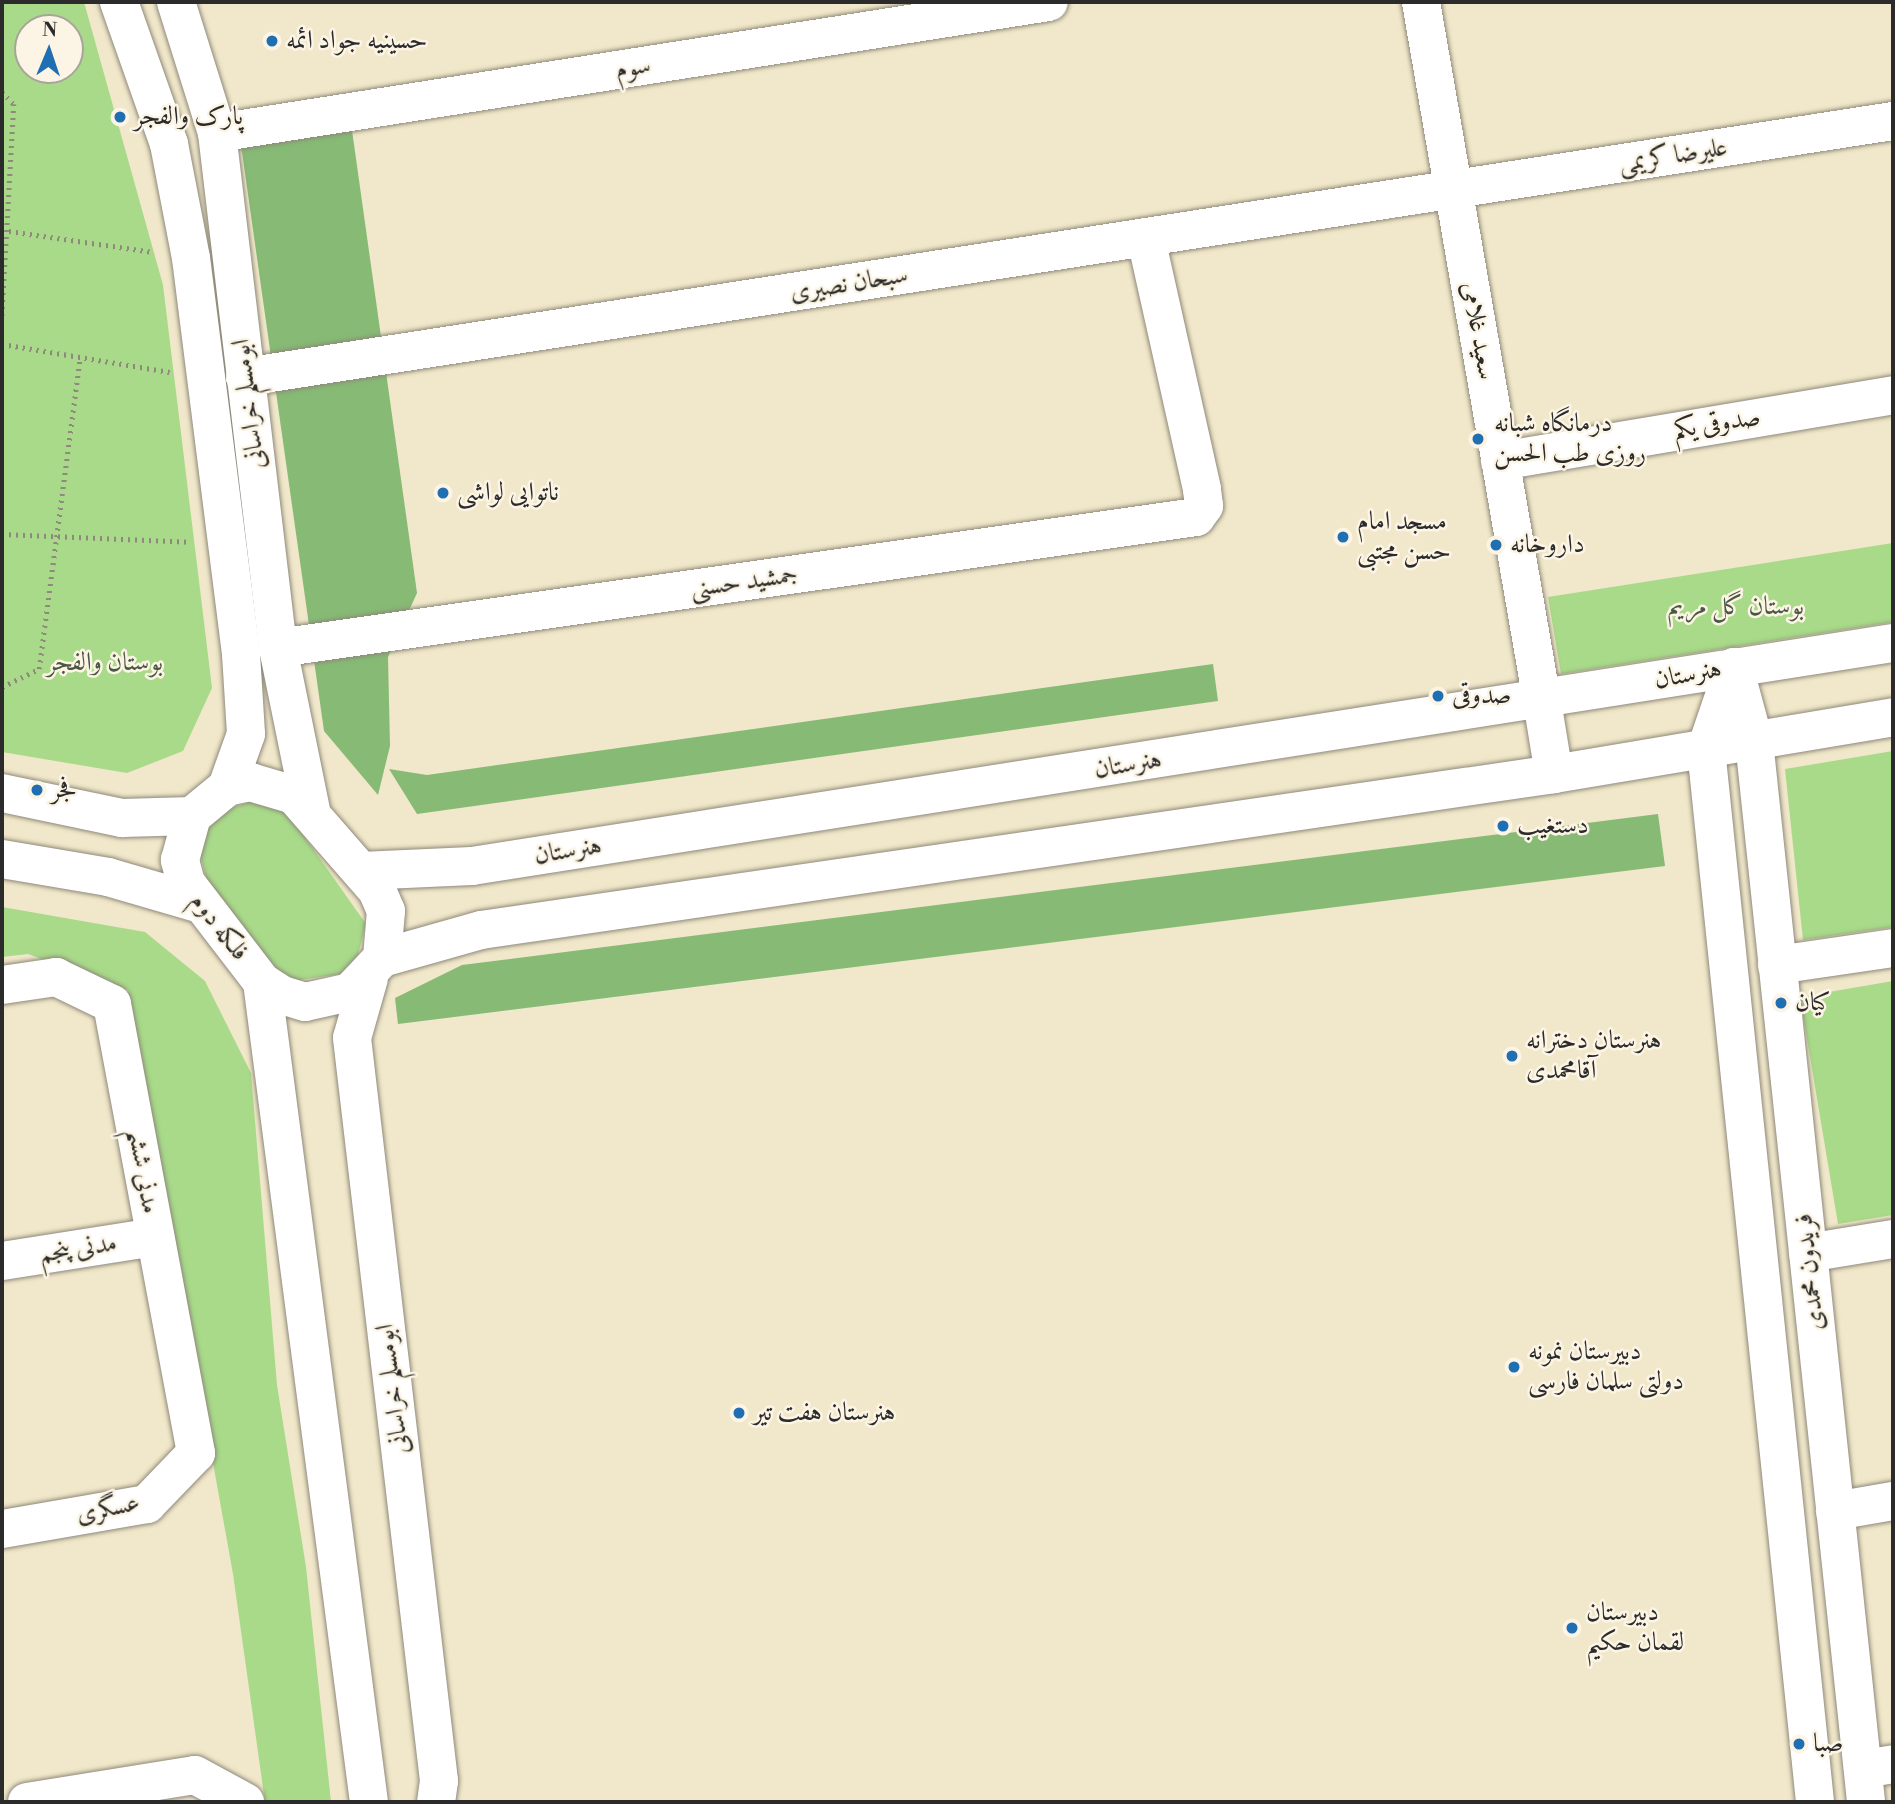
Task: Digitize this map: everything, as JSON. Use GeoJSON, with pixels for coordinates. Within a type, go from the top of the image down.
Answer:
{"type":"FeatureCollection","features":[{"type":"Feature","properties":{"kind":"main road","name":"ابومسلم خراسانی"},"geometry":{"type":"LineString","coordinates":[[119,2],[169,144],[191,258],[229,543],[246,734],[227,787]]}},
{"type":"Feature","properties":{"kind":"main road","name":"ابومسلم خراسانی"},"geometry":{"type":"LineString","coordinates":[[176,2],[217,133],[278,648],[312,810]]}},
{"type":"Feature","properties":{"kind":"main road","name":"سوم"},"geometry":{"type":"LineString","coordinates":[[217,133],[1049,2]]}},
{"type":"Feature","properties":{"kind":"main road","name":"سعید غلامی"},"geometry":{"type":"LineString","coordinates":[[1421,2],[1554,774]]}},
{"type":"Feature","properties":{"kind":"main road","name":"علیرضا کریمی"},"geometry":{"type":"LineString","coordinates":[[1453,191],[1893,121]]}},
{"type":"Feature","properties":{"kind":"main road","name":"سبحان نصیری"},"geometry":{"type":"LineString","coordinates":[[246,377],[1453,191]]}},
{"type":"Feature","properties":{"kind":"main road","name":"جمشید حسنی"},"geometry":{"type":"LineString","coordinates":[[278,648],[1196,517],[1204,506],[1146,238]]}},
{"type":"Feature","properties":{"kind":"main road","name":"صدوقی یکم"},"geometry":{"type":"LineString","coordinates":[[1500,461],[1893,395]]}},
{"type":"Feature","properties":{"kind":"main road","name":"هنرستان"},"geometry":{"type":"LineString","coordinates":[[361,871],[472,866],[1542,701],[1734,667],[1893,643]]}},
{"type":"Feature","properties":{"kind":"main road"},"geometry":{"type":"LineString","coordinates":[[1706,749],[1734,667]]}},
{"type":"Feature","properties":{"kind":"main road","name":"فریدون محمدی"},"geometry":{"type":"LineString","coordinates":[[1734,667],[1754,741],[1835,1511],[1874,1778]]}},
{"type":"Feature","properties":{"kind":"main road"},"geometry":{"type":"LineString","coordinates":[[375,968],[481,930],[1554,774],[1893,717]]}},
{"type":"Feature","properties":{"kind":"main road","name":"فریدون محمدی"},"geometry":{"type":"LineString","coordinates":[[1706,749],[1815,1802]]}},
{"type":"Feature","properties":{"kind":"main road"},"geometry":{"type":"LineString","coordinates":[[2,793],[122,818],[192,816],[227,787],[274,785],[312,810],[361,871],[386,911],[375,968]]}},
{"type":"Feature","properties":{"kind":"main road","name":"فلکه دوم"},"geometry":{"type":"LineString","coordinates":[[192,816],[180,860],[197,902],[262,982],[305,1002],[350,992],[375,968]]}},
{"type":"Feature","properties":{"kind":"main road"},"geometry":{"type":"LineString","coordinates":[[2,859],[108,877],[197,902]]}},
{"type":"Feature","properties":{"kind":"main road"},"geometry":{"type":"LineString","coordinates":[[1777,965],[1893,948]]}},
{"type":"Feature","properties":{"kind":"main road","name":"ابومسلم خراسانی"},"geometry":{"type":"LineString","coordinates":[[375,968],[352,1038],[439,1782],[436,1802]]}},
{"type":"Feature","properties":{"kind":"main road","name":"مدنی ششم"},"geometry":{"type":"LineString","coordinates":[[2,985],[56,977],[112,1004],[196,1453]]}},
{"type":"Feature","properties":{"kind":"main road"},"geometry":{"type":"LineString","coordinates":[[262,982],[369,1802]]}},
{"type":"Feature","properties":{"kind":"main road","name":"مدنی پنجم"},"geometry":{"type":"LineString","coordinates":[[2,1261],[155,1237]]}},
{"type":"Feature","properties":{"kind":"main road"},"geometry":{"type":"LineString","coordinates":[[1808,1253],[1893,1239]]}},
{"type":"Feature","properties":{"kind":"main road","name":"عسگری"},"geometry":{"type":"LineString","coordinates":[[2,1529],[147,1504],[196,1453]]}},
{"type":"Feature","properties":{"kind":"main road"},"geometry":{"type":"LineString","coordinates":[[1835,1511],[1893,1501]]}},
{"type":"Feature","properties":{"kind":"main road"},"geometry":{"type":"LineString","coordinates":[[27,1802],[195,1775],[245,1802]]}},
{"type":"Feature","properties":{"kind":"path"},"geometry":{"type":"LineString","coordinates":[[2,92],[14,104],[4,231],[2,319]]}},
{"type":"Feature","properties":{"kind":"path"},"geometry":{"type":"LineString","coordinates":[[4,231],[191,258]]}},
{"type":"Feature","properties":{"kind":"path"},"geometry":{"type":"LineString","coordinates":[[2,344],[207,378]]}},
{"type":"Feature","properties":{"kind":"path"},"geometry":{"type":"LineString","coordinates":[[2,687],[40,669],[61,537],[80,357]]}},
{"type":"Feature","properties":{"kind":"path"},"geometry":{"type":"LineString","coordinates":[[2,534],[229,543]]}},
{"type":"Feature","properties":{"kind":"green space","name":"بوستان والفجر"},"geometry":{"type":"Polygon","coordinates":[[[2,2],[84,2],[163,285],[212,688],[183,751],[127,773],[2,752],[2,2]]]}},
{"type":"Feature","properties":{"kind":"green space"},"geometry":{"type":"Polygon","coordinates":[[[350,116],[417,593],[388,657],[390,746],[378,795],[324,731],[239,131],[350,116]]]}},
{"type":"Feature","properties":{"kind":"green space","name":"بوستان گل مریم"},"geometry":{"type":"Polygon","coordinates":[[[1893,543],[1893,622],[1561,674],[1548,597],[1893,543]]]}},
{"type":"Feature","properties":{"kind":"green space"},"geometry":{"type":"Polygon","coordinates":[[[1213,664],[1218,701],[417,814],[389,769],[427,775],[1213,664]]]}},
{"type":"Feature","properties":{"kind":"green space"},"geometry":{"type":"Polygon","coordinates":[[[1893,751],[1893,927],[1803,940],[1785,769],[1893,751]]]}},
{"type":"Feature","properties":{"kind":"green space"},"geometry":{"type":"Polygon","coordinates":[[[255,800],[285,809],[366,924],[356,963],[340,974],[287,982],[210,892],[199,850],[206,827],[223,811],[255,800]]]}},
{"type":"Feature","properties":{"kind":"green space"},"geometry":{"type":"Polygon","coordinates":[[[1658,814],[1665,866],[398,1024],[395,998],[462,965],[1658,814]]]}},
{"type":"Feature","properties":{"kind":"green space"},"geometry":{"type":"Polygon","coordinates":[[[2,907],[145,932],[205,981],[251,1073],[277,1385],[306,1567],[331,1802],[265,1802],[233,1574],[128,990],[28,954],[2,957],[2,907]]]}},
{"type":"Feature","properties":{"kind":"green space"},"geometry":{"type":"Polygon","coordinates":[[[1893,981],[1893,1215],[1838,1224],[1800,997],[1893,981]]]}},
{"type":"Feature","properties":{"kind":"place","name":"حسینیه جواد ائمه"},"geometry":{"type":"Point","coordinates":[272,41]}},
{"type":"Feature","properties":{"kind":"place","name":"پارک والفجر"},"geometry":{"type":"Point","coordinates":[120,117]}},
{"type":"Feature","properties":{"kind":"place","name":"درمانگاه شبانه روزی طب الحسن"},"geometry":{"type":"Point","coordinates":[1478,439]}},
{"type":"Feature","properties":{"kind":"place","name":"ناتوایی لواشی"},"geometry":{"type":"Point","coordinates":[443,493]}},
{"type":"Feature","properties":{"kind":"place","name":"مسجد امام حسن مجتبی"},"geometry":{"type":"Point","coordinates":[1343,537]}},
{"type":"Feature","properties":{"kind":"place","name":"داروخانه"},"geometry":{"type":"Point","coordinates":[1496,545]}},
{"type":"Feature","properties":{"kind":"place","name":"صدوقی"},"geometry":{"type":"Point","coordinates":[1438,696]}},
{"type":"Feature","properties":{"kind":"place","name":"فجر"},"geometry":{"type":"Point","coordinates":[37,790]}},
{"type":"Feature","properties":{"kind":"place","name":"دستغیب"},"geometry":{"type":"Point","coordinates":[1503,826]}},
{"type":"Feature","properties":{"kind":"place","name":"کیان"},"geometry":{"type":"Point","coordinates":[1781,1003]}},
{"type":"Feature","properties":{"kind":"place","name":"هنرستان دخترانه آقامحمدی"},"geometry":{"type":"Point","coordinates":[1512,1056]}},
{"type":"Feature","properties":{"kind":"place","name":"دبیرستان نمونه دولتی سلمان فارسی"},"geometry":{"type":"Point","coordinates":[1514,1367]}},
{"type":"Feature","properties":{"kind":"place","name":"هنرستان هفت تیر"},"geometry":{"type":"Point","coordinates":[739,1413]}},
{"type":"Feature","properties":{"kind":"place","name":"دبیرستان لقمان حکیم"},"geometry":{"type":"Point","coordinates":[1572,1628]}},
{"type":"Feature","properties":{"kind":"place","name":"صبا"},"geometry":{"type":"Point","coordinates":[1799,1744]}}]}
